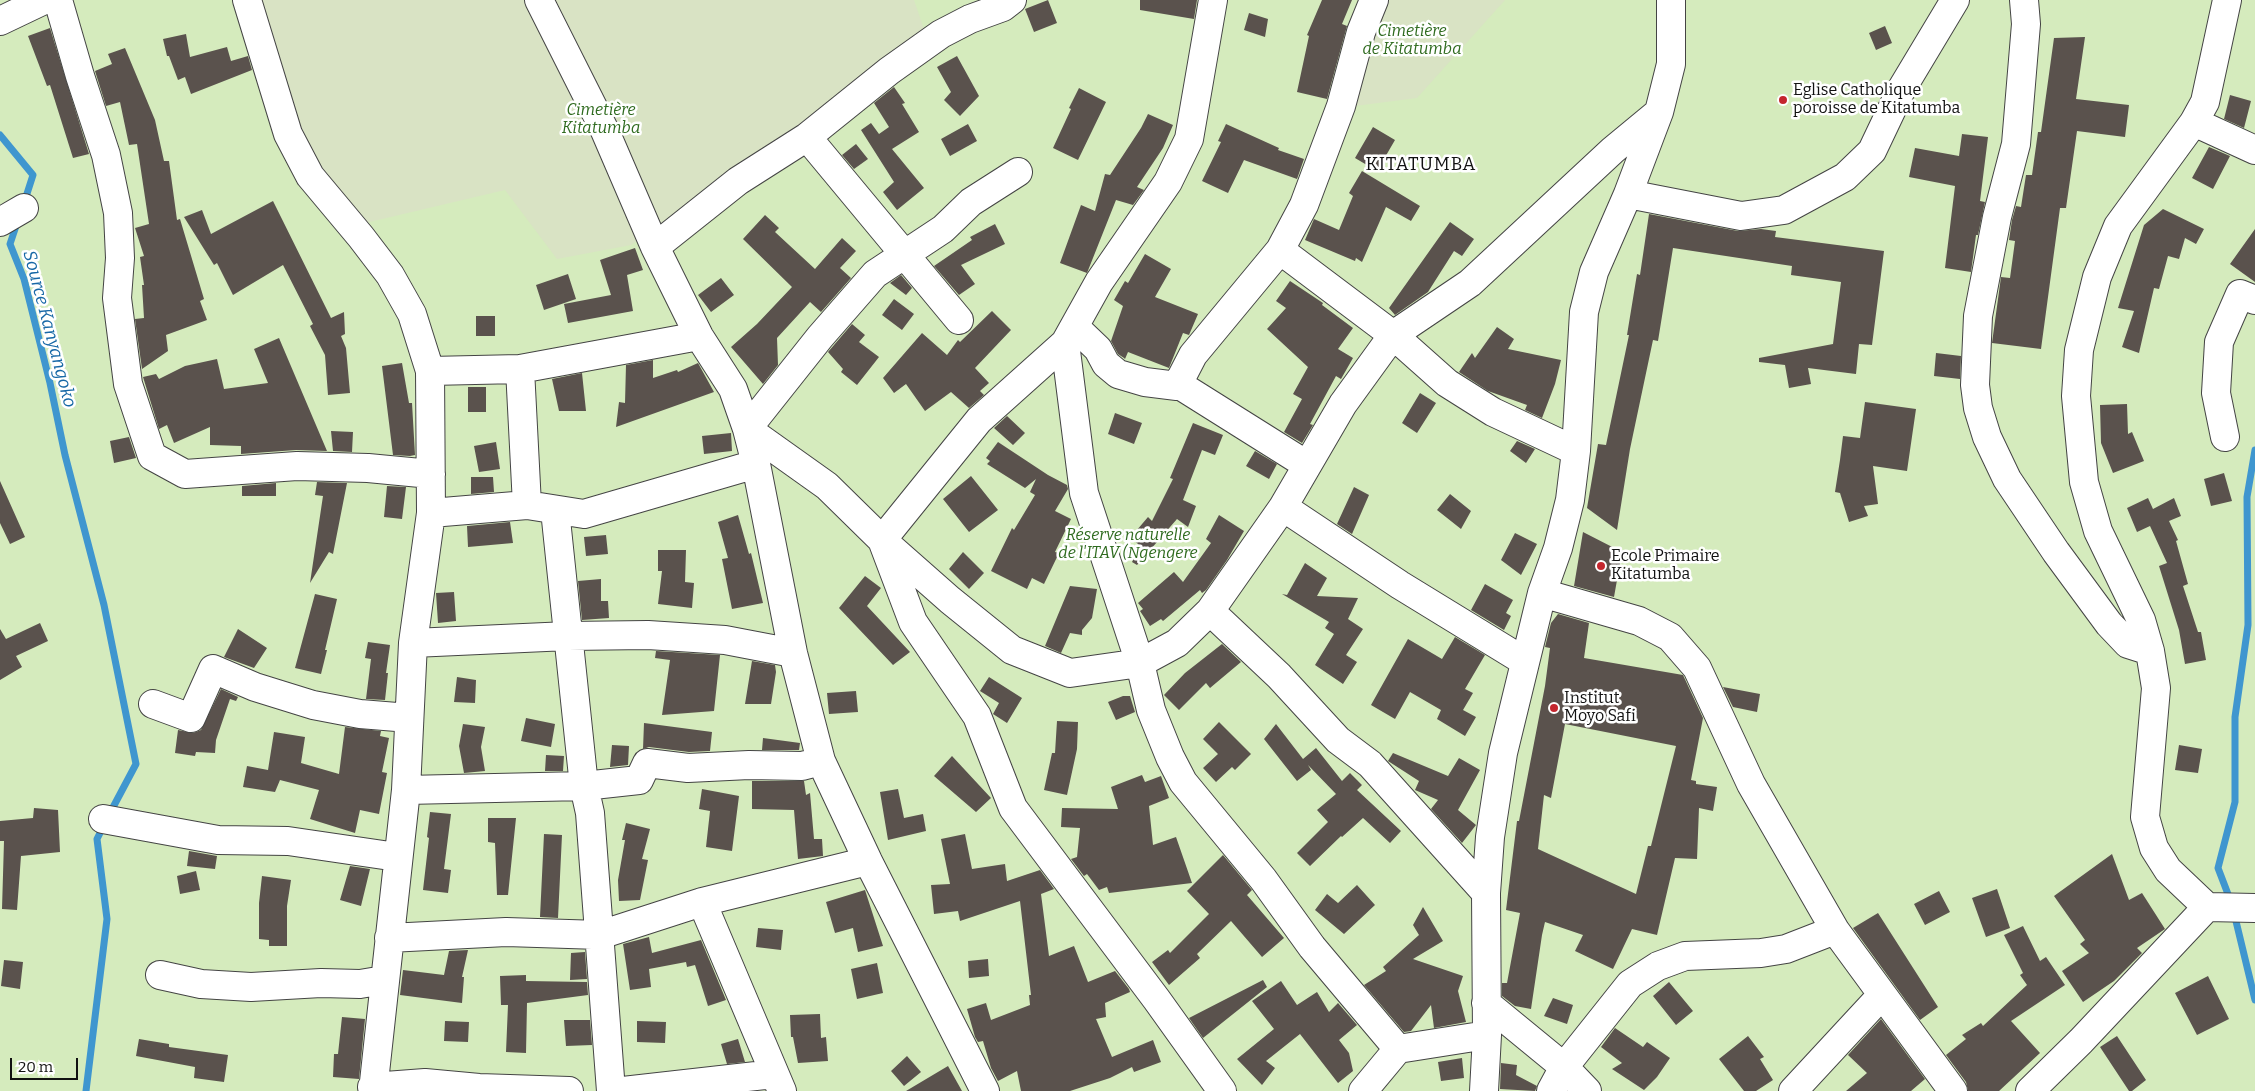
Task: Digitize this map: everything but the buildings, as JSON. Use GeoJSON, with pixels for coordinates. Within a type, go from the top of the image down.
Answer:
{"type":"FeatureCollection","features":[{"type":"Feature","properties":{"kind":"street"},"geometry":{"type":"LineString","coordinates":[[0,21],[44,0]]}},
{"type":"Feature","properties":{"kind":"street"},"geometry":{"type":"LineString","coordinates":[[58,0],[80,76],[106,154],[118,213],[120,258],[117,298],[128,384],[152,456],[185,474],[297,466],[368,468],[431,474]]}},
{"type":"Feature","properties":{"kind":"street"},"geometry":{"type":"LineString","coordinates":[[247,0],[288,134],[310,176],[390,275],[412,314],[430,371],[431,513],[412,643],[406,790],[372,1089],[425,1083],[479,1088],[569,1091]]}},
{"type":"Feature","properties":{"kind":"street"},"geometry":{"type":"LineString","coordinates":[[539,0],[605,132],[655,247],[699,336],[733,388],[756,464],[793,653],[821,761],[868,861],[985,1091]]}},
{"type":"Feature","properties":{"kind":"street"},"geometry":{"type":"LineString","coordinates":[[882,540],[979,420],[1070,335],[1099,282],[1168,182],[1189,139],[1213,0]]}},
{"type":"Feature","properties":{"kind":"street"},"geometry":{"type":"LineString","coordinates":[[1070,335],[1098,349],[1106,364],[1118,374],[1145,382],[1177,386],[1193,356],[1280,250],[1304,205],[1342,106],[1361,32],[1374,0]]}},
{"type":"Feature","properties":{"kind":"street"},"geometry":{"type":"LineString","coordinates":[[1484,1091],[1487,1035],[1486,893],[1490,837],[1503,753],[1542,593],[1558,548],[1570,500],[1576,451],[1584,312],[1594,272],[1628,194],[1659,112],[1671,64],[1671,0]]}},
{"type":"Feature","properties":{"kind":"street"},"geometry":{"type":"LineString","coordinates":[[1628,194],[1741,216],[1784,210],[1845,178],[1872,151],[1901,90],[1955,0]]}},
{"type":"Feature","properties":{"kind":"street"},"geometry":{"type":"LineString","coordinates":[[2024,0],[2026,24],[2016,144],[1996,217],[1978,316],[1975,376],[1978,408],[1987,437],[2007,480],[2056,552],[2108,624],[2128,644],[2150,651]]}},
{"type":"Feature","properties":{"kind":"street"},"geometry":{"type":"LineString","coordinates":[[2030,1091],[2081,1041],[2233,907],[2168,870],[2154,848],[2146,817],[2156,688],[2150,651],[2140,620],[2098,531],[2084,482],[2076,396],[2079,350],[2097,277],[2118,226],[2194,122],[2205,102],[2227,0]]}},
{"type":"Feature","properties":{"kind":"street"},"geometry":{"type":"LineString","coordinates":[[655,247],[738,182],[806,136],[889,70],[941,34],[1003,2]]}},
{"type":"Feature","properties":{"kind":"street"},"geometry":{"type":"LineString","coordinates":[[746,429],[827,486],[882,540],[950,600],[1012,650],[1070,674],[1140,663],[1177,643],[1210,611],[1283,508],[1343,404],[1393,335],[1470,283],[1613,150],[1659,112]]}},
{"type":"Feature","properties":{"kind":"street"},"geometry":{"type":"LineString","coordinates":[[2194,122],[2255,150]]}},
{"type":"Feature","properties":{"kind":"street"},"geometry":{"type":"LineString","coordinates":[[806,136],[903,255],[959,320]]}},
{"type":"Feature","properties":{"kind":"street"},"geometry":{"type":"LineString","coordinates":[[746,429],[820,337],[875,274],[943,229],[971,202],[1018,172]]}},
{"type":"Feature","properties":{"kind":"street"},"geometry":{"type":"LineString","coordinates":[[0,222],[24,208]]}},
{"type":"Feature","properties":{"kind":"street"},"geometry":{"type":"LineString","coordinates":[[1280,250],[1393,335],[1447,383],[1493,412],[1576,451]]}},
{"type":"Feature","properties":{"kind":"street"},"geometry":{"type":"LineString","coordinates":[[2225,437],[2216,393],[2219,342],[2240,294],[2255,300]]}},
{"type":"Feature","properties":{"kind":"street"},"geometry":{"type":"LineString","coordinates":[[1070,335],[1084,492],[1140,663],[1152,710],[1170,757],[1183,782],[1263,879],[1312,947],[1398,1049]]}},
{"type":"Feature","properties":{"kind":"street"},"geometry":{"type":"LineString","coordinates":[[430,371],[520,368],[699,336]]}},
{"type":"Feature","properties":{"kind":"street"},"geometry":{"type":"LineString","coordinates":[[520,368],[527,505]]}},
{"type":"Feature","properties":{"kind":"street"},"geometry":{"type":"LineString","coordinates":[[1178,384],[1307,465]]}},
{"type":"Feature","properties":{"kind":"street"},"geometry":{"type":"LineString","coordinates":[[431,513],[527,505],[584,514],[756,464]]}},
{"type":"Feature","properties":{"kind":"street"},"geometry":{"type":"LineString","coordinates":[[1283,508],[1400,585],[1524,661]]}},
{"type":"Feature","properties":{"kind":"street"},"geometry":{"type":"LineString","coordinates":[[555,510],[584,786],[590,813],[611,1091]]}},
{"type":"Feature","properties":{"kind":"street"},"geometry":{"type":"LineString","coordinates":[[882,540],[913,622],[977,716],[1013,808],[1157,1000],[1222,1091]]}},
{"type":"Feature","properties":{"kind":"street"},"geometry":{"type":"LineString","coordinates":[[1542,593],[1639,620],[1670,637],[1692,661],[1751,784],[1835,930],[1881,996],[1953,1091]]}},
{"type":"Feature","properties":{"kind":"street"},"geometry":{"type":"LineString","coordinates":[[1210,611],[1279,676],[1338,740],[1370,764],[1486,893]]}},
{"type":"Feature","properties":{"kind":"street"},"geometry":{"type":"LineString","coordinates":[[412,643],[568,636],[648,636],[725,640],[793,653]]}},
{"type":"Feature","properties":{"kind":"street"},"geometry":{"type":"LineString","coordinates":[[153,704],[192,718],[213,669],[255,687],[313,705],[360,714],[409,718]]}},
{"type":"Feature","properties":{"kind":"street"},"geometry":{"type":"LineString","coordinates":[[406,790],[584,786],[640,780],[647,763],[688,768],[749,765],[802,766],[821,761]]}},
{"type":"Feature","properties":{"kind":"street"},"geometry":{"type":"LineString","coordinates":[[103,819],[218,840],[288,841],[397,857]]}},
{"type":"Feature","properties":{"kind":"street"},"geometry":{"type":"LineString","coordinates":[[388,938],[506,932],[600,935],[702,902],[868,861]]}},
{"type":"Feature","properties":{"kind":"street"},"geometry":{"type":"LineString","coordinates":[[623,1091],[778,1082],[702,902]]}},
{"type":"Feature","properties":{"kind":"street"},"geometry":{"type":"LineString","coordinates":[[1551,1091],[1564,1068],[1630,984],[1658,966],[1685,956],[1761,953],[1786,949],[1835,930]]}},
{"type":"Feature","properties":{"kind":"street"},"geometry":{"type":"LineString","coordinates":[[160,975],[201,984],[251,987],[321,982],[360,984],[384,980]]}},
{"type":"Feature","properties":{"kind":"street"},"geometry":{"type":"LineString","coordinates":[[1793,1091],[1881,996]]}},
{"type":"Feature","properties":{"kind":"street"},"geometry":{"type":"LineString","coordinates":[[1486,1003],[1564,1068],[1587,1091]]}},
{"type":"Feature","properties":{"kind":"street"},"geometry":{"type":"LineString","coordinates":[[1363,1091],[1398,1049],[1487,1035]]}},
{"type":"Feature","properties":{"kind":"green space","name":"Réserve naturelle de l'ITAV (Ngengere"},"geometry":{"type":"Polygon","coordinates":[[[0,0],[2255,0],[2255,1091],[0,1091],[0,0]]]}},
{"type":"Feature","properties":{"kind":"green space","name":"Cimetière Kitatumba"},"geometry":{"type":"Polygon","coordinates":[[[260,0],[914,0],[926,35],[631,245],[557,259],[505,190],[361,224],[311,163],[260,0]]]}},
{"type":"Feature","properties":{"kind":"green space","name":"Cimetière de Kitatumba"},"geometry":{"type":"Polygon","coordinates":[[[1387,0],[1505,0],[1417,98],[1355,106],[1367,37],[1387,0]]]}},
{"type":"Feature","properties":{"kind":"waterway","name":"Source Kanyangoko"},"geometry":{"type":"LineString","coordinates":[[0,135],[33,175],[24,203]]}},
{"type":"Feature","properties":{"kind":"waterway"},"geometry":{"type":"LineString","coordinates":[[18,220],[10,244],[24,279],[50,383],[65,455],[104,605],[136,764],[110,813]]}},
{"type":"Feature","properties":{"kind":"waterway"},"geometry":{"type":"LineString","coordinates":[[2231,902],[2218,868],[2235,802],[2235,717],[2248,625],[2247,497],[2255,450]]}},
{"type":"Feature","properties":{"kind":"waterway"},"geometry":{"type":"LineString","coordinates":[[86,1091],[107,919],[97,839],[104,825]]}},
{"type":"Feature","properties":{"kind":"waterway"},"geometry":{"type":"LineString","coordinates":[[2234,913],[2255,1000]]}},
{"type":"Feature","properties":{"kind":"place","name":"Eglise Catholique poroisse de Kitatumba"},"geometry":{"type":"Point","coordinates":[1783,100]}},
{"type":"Feature","properties":{"kind":"place","name":"Ecole Primaire Kitatumba"},"geometry":{"type":"Point","coordinates":[1601,566]}},
{"type":"Feature","properties":{"kind":"place","name":"Institut Moyo Safi"},"geometry":{"type":"Point","coordinates":[1554,708]}},
{"type":"Feature","properties":{"kind":"district","name":"KITATUMBA"},"geometry":{"type":"Point","coordinates":[1421,165]}}]}
